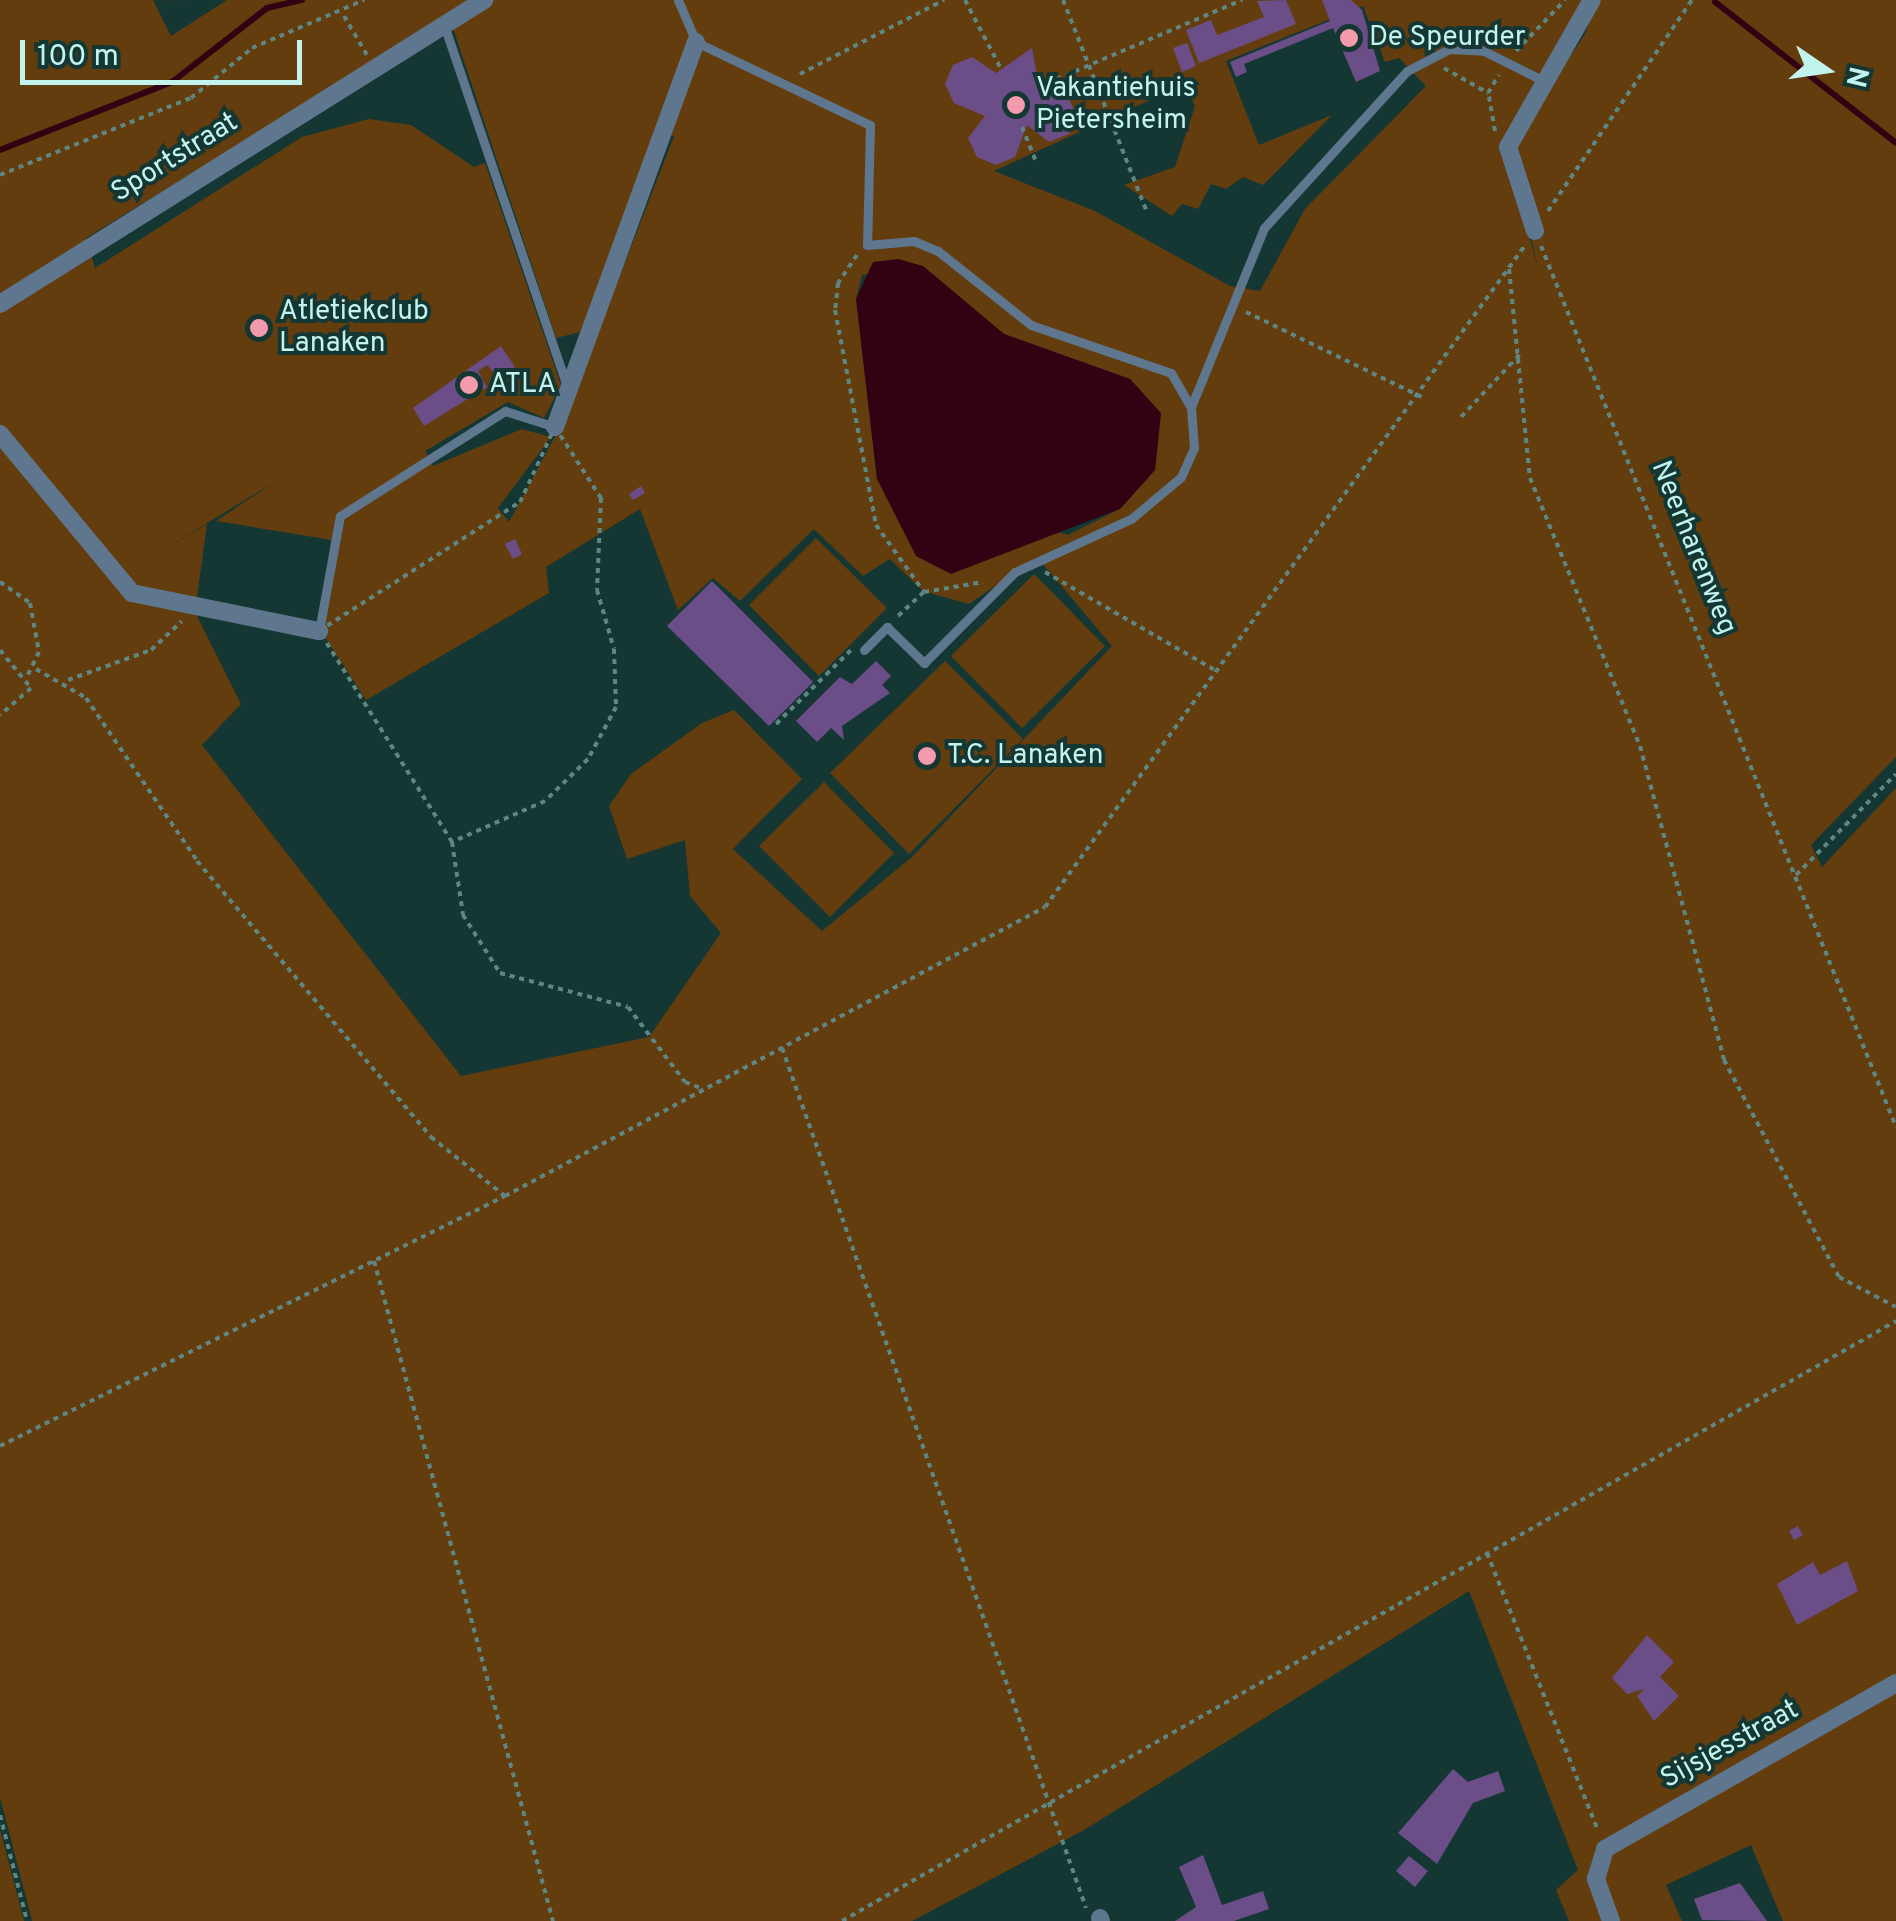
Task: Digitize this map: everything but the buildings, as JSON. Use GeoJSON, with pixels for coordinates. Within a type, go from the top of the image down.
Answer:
{"type":"FeatureCollection","features":[{"type":"Feature","properties":{"kind":"street","name":"Sportstraat"},"geometry":{"type":"LineString","coordinates":[[0,304],[484,0]]}},
{"type":"Feature","properties":{"kind":"street"},"geometry":{"type":"LineString","coordinates":[[1535,231],[1508,147],[1592,0]]}},
{"type":"Feature","properties":{"kind":"street"},"geometry":{"type":"LineString","coordinates":[[555,427],[696,42]]}},
{"type":"Feature","properties":{"kind":"street"},"geometry":{"type":"LineString","coordinates":[[0,434],[132,593],[319,630]]}},
{"type":"Feature","properties":{"kind":"street","name":"Sijsjesstraat"},"geometry":{"type":"LineString","coordinates":[[1601,1856],[1896,1683]]}},
{"type":"Feature","properties":{"kind":"street"},"geometry":{"type":"LineString","coordinates":[[1601,1856],[1611,1921]]}},
{"type":"Feature","properties":{"kind":"lane"},"geometry":{"type":"LineString","coordinates":[[678,0],[696,42],[788,82],[870,126],[867,245],[914,241],[938,251],[1031,325],[1171,373],[1191,408]]}},
{"type":"Feature","properties":{"kind":"lane"},"geometry":{"type":"LineString","coordinates":[[444,25],[568,390]]}},
{"type":"Feature","properties":{"kind":"lane"},"geometry":{"type":"LineString","coordinates":[[864,650],[887,627],[924,663],[1015,572],[1086,546],[1180,478],[1194,448],[1191,408],[1231,300],[1264,228],[1315,162],[1429,60],[1449,49],[1509,60],[1546,82]]}},
{"type":"Feature","properties":{"kind":"lane"},"geometry":{"type":"LineString","coordinates":[[319,630],[340,516],[505,411],[555,427]]}},
{"type":"Feature","properties":{"kind":"path"},"geometry":{"type":"LineString","coordinates":[[0,175],[191,98],[252,48],[344,16],[364,0]]}},
{"type":"Feature","properties":{"kind":"path"},"geometry":{"type":"LineString","coordinates":[[788,82],[944,0]]}},
{"type":"Feature","properties":{"kind":"path"},"geometry":{"type":"LineString","coordinates":[[965,0],[1001,70]]}},
{"type":"Feature","properties":{"kind":"path"},"geometry":{"type":"LineString","coordinates":[[1062,0],[1146,212]]}},
{"type":"Feature","properties":{"kind":"path"},"geometry":{"type":"LineString","coordinates":[[1038,87],[1242,0]]}},
{"type":"Feature","properties":{"kind":"path"},"geometry":{"type":"LineString","coordinates":[[1509,60],[1566,0]]}},
{"type":"Feature","properties":{"kind":"path"},"geometry":{"type":"LineString","coordinates":[[0,1446],[504,1196],[1044,908],[1422,397],[1692,0]]}},
{"type":"Feature","properties":{"kind":"path"},"geometry":{"type":"LineString","coordinates":[[344,16],[375,67]]}},
{"type":"Feature","properties":{"kind":"path"},"geometry":{"type":"LineString","coordinates":[[1429,60],[1488,93]]}},
{"type":"Feature","properties":{"kind":"path"},"geometry":{"type":"LineString","coordinates":[[1022,127],[1037,164]]}},
{"type":"Feature","properties":{"kind":"path","name":"Neerharenweg"},"geometry":{"type":"LineString","coordinates":[[1535,231],[1896,1128]]}},
{"type":"Feature","properties":{"kind":"path"},"geometry":{"type":"LineString","coordinates":[[867,245],[838,283],[836,310],[858,389],[863,489],[876,525],[924,592]]}},
{"type":"Feature","properties":{"kind":"path"},"geometry":{"type":"LineString","coordinates":[[1509,268],[1530,478],[1640,746],[1724,1060],[1839,1277],[1896,1307]]}},
{"type":"Feature","properties":{"kind":"path"},"geometry":{"type":"LineString","coordinates":[[1231,300],[1422,397]]}},
{"type":"Feature","properties":{"kind":"path"},"geometry":{"type":"LineString","coordinates":[[1461,418],[1520,353]]}},
{"type":"Feature","properties":{"kind":"path"},"geometry":{"type":"LineString","coordinates":[[555,427],[520,502],[477,534],[319,630],[452,842],[462,916],[500,973],[628,1007],[685,1082],[704,1090]]}},
{"type":"Feature","properties":{"kind":"path"},"geometry":{"type":"LineString","coordinates":[[452,842],[545,800],[588,759],[616,707],[614,649],[597,590],[602,498],[555,427]]}},
{"type":"Feature","properties":{"kind":"path"},"geometry":{"type":"LineString","coordinates":[[1035,564],[1218,672]]}},
{"type":"Feature","properties":{"kind":"path"},"geometry":{"type":"LineString","coordinates":[[887,627],[924,592],[1015,572]]}},
{"type":"Feature","properties":{"kind":"path"},"geometry":{"type":"LineString","coordinates":[[0,582],[30,603],[36,669]]}},
{"type":"Feature","properties":{"kind":"path"},"geometry":{"type":"LineString","coordinates":[[67,680],[151,650],[197,608]]}},
{"type":"Feature","properties":{"kind":"path"},"geometry":{"type":"LineString","coordinates":[[776,724],[858,644],[864,650]]}},
{"type":"Feature","properties":{"kind":"path"},"geometry":{"type":"LineString","coordinates":[[0,650],[31,688],[0,715]]}},
{"type":"Feature","properties":{"kind":"path"},"geometry":{"type":"LineString","coordinates":[[26,679],[36,669]]}},
{"type":"Feature","properties":{"kind":"path"},"geometry":{"type":"LineString","coordinates":[[36,669],[67,680],[197,861],[418,1122],[504,1196]]}},
{"type":"Feature","properties":{"kind":"path"},"geometry":{"type":"LineString","coordinates":[[1796,875],[1896,774]]}},
{"type":"Feature","properties":{"kind":"path"},"geometry":{"type":"LineString","coordinates":[[782,1048],[1055,1803],[1089,1916],[1100,1919]]}},
{"type":"Feature","properties":{"kind":"path"},"geometry":{"type":"LineString","coordinates":[[374,1261],[553,1921]]}},
{"type":"Feature","properties":{"kind":"path"},"geometry":{"type":"LineString","coordinates":[[842,1921],[1896,1322]]}},
{"type":"Feature","properties":{"kind":"path"},"geometry":{"type":"LineString","coordinates":[[1488,1553],[1601,1856]]}},
{"type":"Feature","properties":{"kind":"path"},"geometry":{"type":"LineString","coordinates":[[0,1815],[27,1921]]}},
{"type":"Feature","properties":{"kind":"shaded area"},"geometry":{"type":"Polygon","coordinates":[[[0,0],[153,0],[171,36],[227,0],[1584,0],[1505,147],[1538,269],[1511,147],[1585,34],[1597,0],[1896,0],[1896,757],[1811,845],[1822,867],[1896,788],[1896,1921],[1783,1921],[1751,1845],[1666,1885],[1682,1921],[1569,1921],[1556,1890],[1578,1870],[1469,1591],[1084,1830],[912,1921],[32,1921],[0,1797],[0,0]],[[1363,6],[1226,61],[1259,145],[1332,115],[1263,185],[1243,177],[1226,189],[1211,184],[1198,209],[1182,204],[1172,216],[1124,185],[1175,167],[1195,106],[1185,84],[994,171],[1095,211],[1230,286],[1260,291],[1305,209],[1426,86],[1399,58],[1385,62],[1363,6]],[[449,16],[86,238],[95,268],[302,137],[369,119],[411,125],[474,167],[485,163],[561,385],[544,418],[508,402],[425,451],[433,466],[522,429],[551,437],[498,508],[509,522],[565,418],[674,136],[656,134],[585,331],[556,338],[449,16]],[[923,266],[862,275],[856,299],[877,479],[1068,535],[1120,509],[1155,470],[1161,414],[1130,379],[1004,334],[923,266]],[[273,483],[153,556],[207,524],[195,612],[241,704],[202,745],[461,1076],[649,1037],[721,933],[690,896],[685,840],[627,859],[609,806],[631,774],[702,723],[734,710],[802,779],[733,849],[822,931],[912,857],[1112,646],[1037,557],[969,604],[923,591],[890,559],[863,576],[814,529],[740,601],[713,578],[678,610],[640,509],[546,567],[549,593],[366,700],[321,631],[331,540],[216,521],[273,483]]]}},
{"type":"Feature","properties":{"kind":"shaded area"},"geometry":{"type":"Polygon","coordinates":[[[898,259],[923,266],[1004,334],[1130,379],[1161,413],[1155,470],[1120,509],[951,574],[916,556],[877,479],[856,299],[873,262],[898,259]]]}},
{"type":"Feature","properties":{"kind":"shaded area"},"geometry":{"type":"Polygon","coordinates":[[[816,538],[887,608],[819,676],[749,605],[816,538]]]}},
{"type":"Feature","properties":{"kind":"shaded area"},"geometry":{"type":"Polygon","coordinates":[[[1034,574],[1105,646],[1022,728],[951,656],[1034,574]]]}},
{"type":"Feature","properties":{"kind":"shaded area","name":"T.C. Lanaken"},"geometry":{"type":"Polygon","coordinates":[[[945,661],[1023,739],[909,854],[830,773],[945,661]]]}},
{"type":"Feature","properties":{"kind":"shaded area"},"geometry":{"type":"Polygon","coordinates":[[[824,782],[894,853],[830,917],[759,846],[824,782]]]}},
{"type":"Feature","properties":{"kind":"shaded area"},"geometry":{"type":"Polygon","coordinates":[[[0,1829],[24,1921],[0,1921],[0,1829]]]}},
{"type":"Feature","properties":{"kind":"waterway"},"geometry":{"type":"LineString","coordinates":[[0,150],[172,82],[267,8],[302,0]]}},
{"type":"Feature","properties":{"kind":"waterway"},"geometry":{"type":"LineString","coordinates":[[1715,2],[1896,143]]}},
{"type":"Feature","properties":{"kind":"place","name":"De Speurder"},"geometry":{"type":"Point","coordinates":[1349,38]}},
{"type":"Feature","properties":{"kind":"place","name":"Vakantiehuis Pietersheim"},"geometry":{"type":"Point","coordinates":[1016,105]}},
{"type":"Feature","properties":{"kind":"place","name":"Atletiekclub Lanaken"},"geometry":{"type":"Point","coordinates":[259,328]}},
{"type":"Feature","properties":{"kind":"place","name":"ATLA"},"geometry":{"type":"Point","coordinates":[469,385]}},
{"type":"Feature","properties":{"kind":"place","name":"T.C. Lanaken"},"geometry":{"type":"Point","coordinates":[927,756]}}]}
